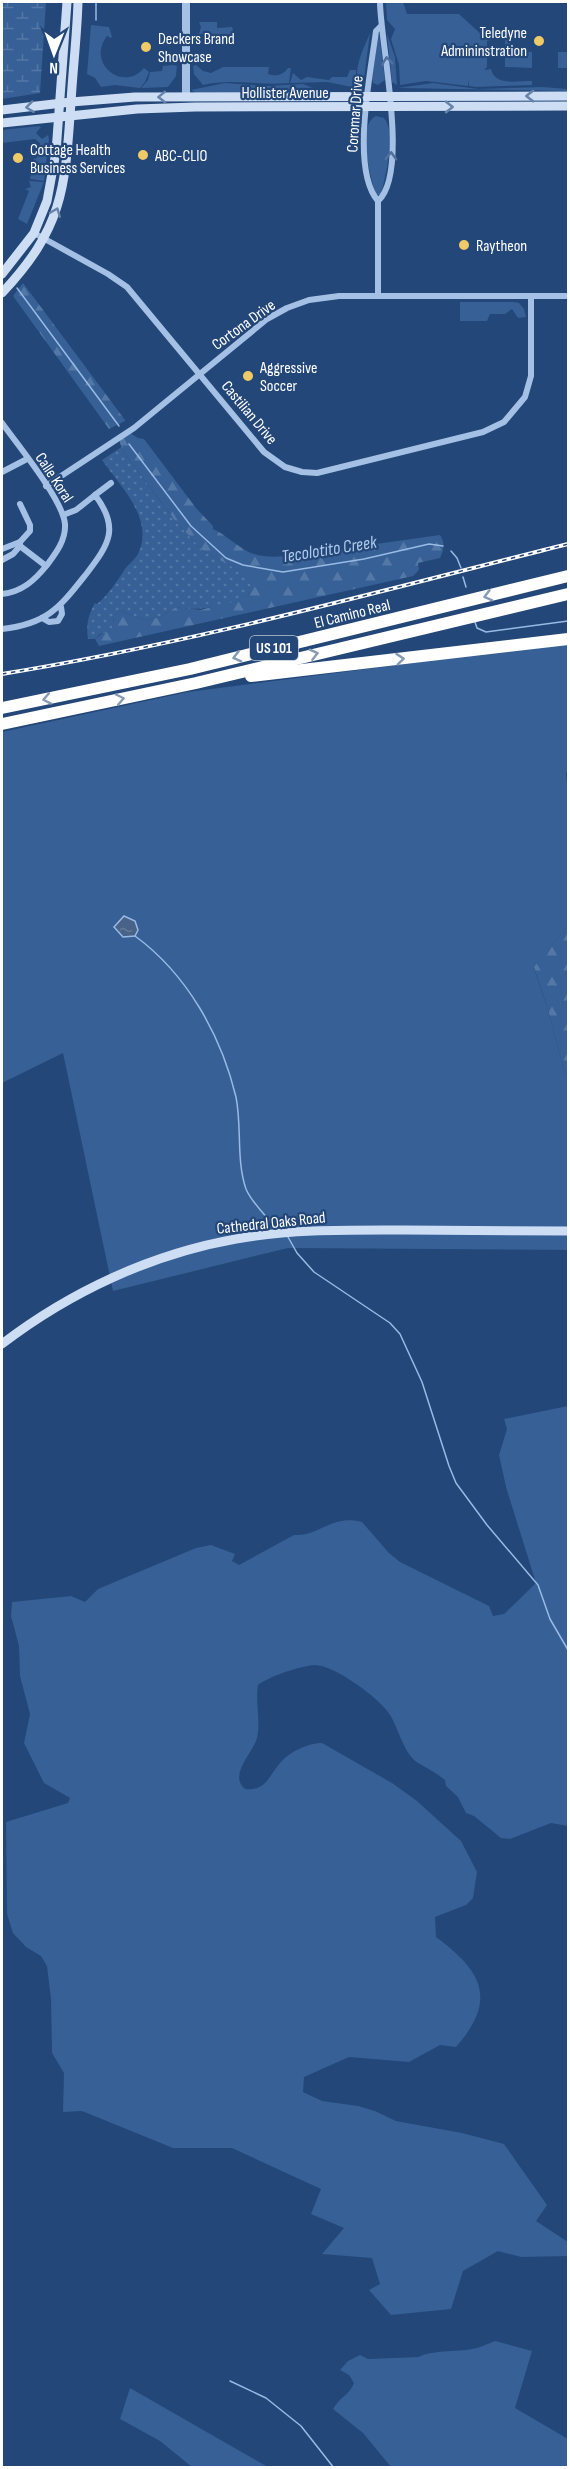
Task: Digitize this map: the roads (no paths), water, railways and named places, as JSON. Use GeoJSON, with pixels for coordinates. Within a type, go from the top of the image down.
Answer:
{"type":"FeatureCollection","features":[{"type":"Feature","properties":{"kind":"highway"},"geometry":{"type":"LineString","coordinates":[[544,581],[568,569]]}},
{"type":"Feature","properties":{"kind":"highway","name":"El Camino Real"},"geometry":{"type":"LineString","coordinates":[[2,708],[190,669],[568,576]]}},
{"type":"Feature","properties":{"kind":"highway","name":"El Camino Real"},"geometry":{"type":"LineString","coordinates":[[2,724],[196,683],[568,594]]}},
{"type":"Feature","properties":{"kind":"highway"},"geometry":{"type":"LineString","coordinates":[[196,683],[568,639]]}},
{"type":"Feature","properties":{"kind":"main road"},"geometry":{"type":"LineString","coordinates":[[2,274],[34,233],[47,201],[56,152],[67,2]]}},
{"type":"Feature","properties":{"kind":"main road"},"geometry":{"type":"LineString","coordinates":[[5,289],[44,238],[60,203],[67,166],[78,2]]}},
{"type":"Feature","properties":{"kind":"main road","name":"Hollister Avenue"},"geometry":{"type":"LineString","coordinates":[[2,110],[71,102],[186,96],[568,96]]}},
{"type":"Feature","properties":{"kind":"main road","name":"Hollister Avenue"},"geometry":{"type":"LineString","coordinates":[[2,123],[57,116],[195,107],[568,106]]}},
{"type":"Feature","properties":{"kind":"main road","name":"Cathedral Oaks Road"},"geometry":{"type":"LineString","coordinates":[[2,1344],[50,1310],[108,1280],[177,1253],[236,1239],[312,1230],[568,1231]]}},
{"type":"Feature","properties":{"kind":"street"},"geometry":{"type":"LineString","coordinates":[[186,2],[186,96]]}},
{"type":"Feature","properties":{"kind":"street","name":"Coromar Drive"},"geometry":{"type":"LineString","coordinates":[[378,201],[383,196],[392,164],[391,107],[383,33],[380,27],[380,2]]}},
{"type":"Feature","properties":{"kind":"street","name":"Coromar Drive"},"geometry":{"type":"LineString","coordinates":[[378,296],[378,201],[373,195],[364,163],[366,107],[376,31],[380,27]]}},
{"type":"Feature","properties":{"kind":"street","name":"Castilian Drive"},"geometry":{"type":"LineString","coordinates":[[34,233],[127,287],[253,439],[274,460],[302,472],[324,472],[483,432],[504,422],[525,396],[531,376],[531,296]]}},
{"type":"Feature","properties":{"kind":"street","name":"Cortona Drive"},"geometry":{"type":"LineString","coordinates":[[46,486],[134,428],[261,324],[287,308],[324,297],[568,296]]}},
{"type":"Feature","properties":{"kind":"street","name":"Calle Koral"},"geometry":{"type":"LineString","coordinates":[[2,423],[46,486],[63,515],[64,535],[56,553],[34,580],[24,587],[2,594]]}},
{"type":"Feature","properties":{"kind":"street"},"geometry":{"type":"LineString","coordinates":[[2,472],[27,459]]}},
{"type":"Feature","properties":{"kind":"street"},"geometry":{"type":"LineString","coordinates":[[63,515],[76,510],[111,483]]}},
{"type":"Feature","properties":{"kind":"street"},"geometry":{"type":"LineString","coordinates":[[2,629],[22,626],[60,607],[103,552],[109,537],[108,515],[96,495]]}},
{"type":"Feature","properties":{"kind":"street"},"geometry":{"type":"LineString","coordinates":[[2,560],[9,557],[31,528],[20,504]]}},
{"type":"Feature","properties":{"kind":"street"},"geometry":{"type":"LineString","coordinates":[[2,549],[20,544]]}},
{"type":"Feature","properties":{"kind":"street"},"geometry":{"type":"LineString","coordinates":[[20,544],[46,566]]}},
{"type":"Feature","properties":{"kind":"street"},"geometry":{"type":"LineString","coordinates":[[42,618],[49,622],[58,621],[62,614],[60,607]]}},
{"type":"Feature","properties":{"kind":"water"},"geometry":{"type":"Polygon","coordinates":[[[124,916],[135,921],[138,930],[135,936],[123,937],[114,927],[124,916]]]}},
{"type":"Feature","properties":{"kind":"waterway"},"geometry":{"type":"LineString","coordinates":[[96,2],[96,20]]}},
{"type":"Feature","properties":{"kind":"waterway","name":"Tecolotito Creek"},"geometry":{"type":"LineString","coordinates":[[17,288],[119,426]]}},
{"type":"Feature","properties":{"kind":"waterway","name":"Tecolotito Creek"},"geometry":{"type":"LineString","coordinates":[[129,444],[191,526],[226,558],[243,565],[283,572],[364,559],[429,544],[443,546]]}},
{"type":"Feature","properties":{"kind":"waterway"},"geometry":{"type":"LineString","coordinates":[[451,551],[461,568]]}},
{"type":"Feature","properties":{"kind":"waterway"},"geometry":{"type":"LineString","coordinates":[[463,577],[466,587]]}},
{"type":"Feature","properties":{"kind":"waterway"},"geometry":{"type":"LineString","coordinates":[[475,622],[477,628],[486,632],[568,621]]}},
{"type":"Feature","properties":{"kind":"waterway"},"geometry":{"type":"LineString","coordinates":[[135,936],[171,968],[186,987],[211,1029],[236,1097],[241,1167],[246,1189],[271,1222]]}},
{"type":"Feature","properties":{"kind":"waterway"},"geometry":{"type":"LineString","coordinates":[[288,1237],[297,1253],[314,1272],[390,1323],[400,1334],[422,1382],[456,1483],[487,1525],[538,1585],[550,1619],[568,1650]]}},
{"type":"Feature","properties":{"kind":"waterway"},"geometry":{"type":"LineString","coordinates":[[230,2381],[266,2398],[301,2426],[334,2468]]}},
{"type":"Feature","properties":{"kind":"railway"},"geometry":{"type":"LineString","coordinates":[[2,674],[215,632],[568,544]]}},
{"type":"Feature","properties":{"kind":"place","name":"Teledyne Admininstration"},"geometry":{"type":"Point","coordinates":[539,41]}},
{"type":"Feature","properties":{"kind":"place","name":"Deckers Brand Showcase"},"geometry":{"type":"Point","coordinates":[146,47]}},
{"type":"Feature","properties":{"kind":"place","name":"ABC-CLIO"},"geometry":{"type":"Point","coordinates":[143,155]}},
{"type":"Feature","properties":{"kind":"place","name":"Cottage Health Business Services"},"geometry":{"type":"Point","coordinates":[18,158]}},
{"type":"Feature","properties":{"kind":"place","name":"Raytheon"},"geometry":{"type":"Point","coordinates":[464,245]}},
{"type":"Feature","properties":{"kind":"place","name":"Aggressive Soccer"},"geometry":{"type":"Point","coordinates":[248,376]}}]}
